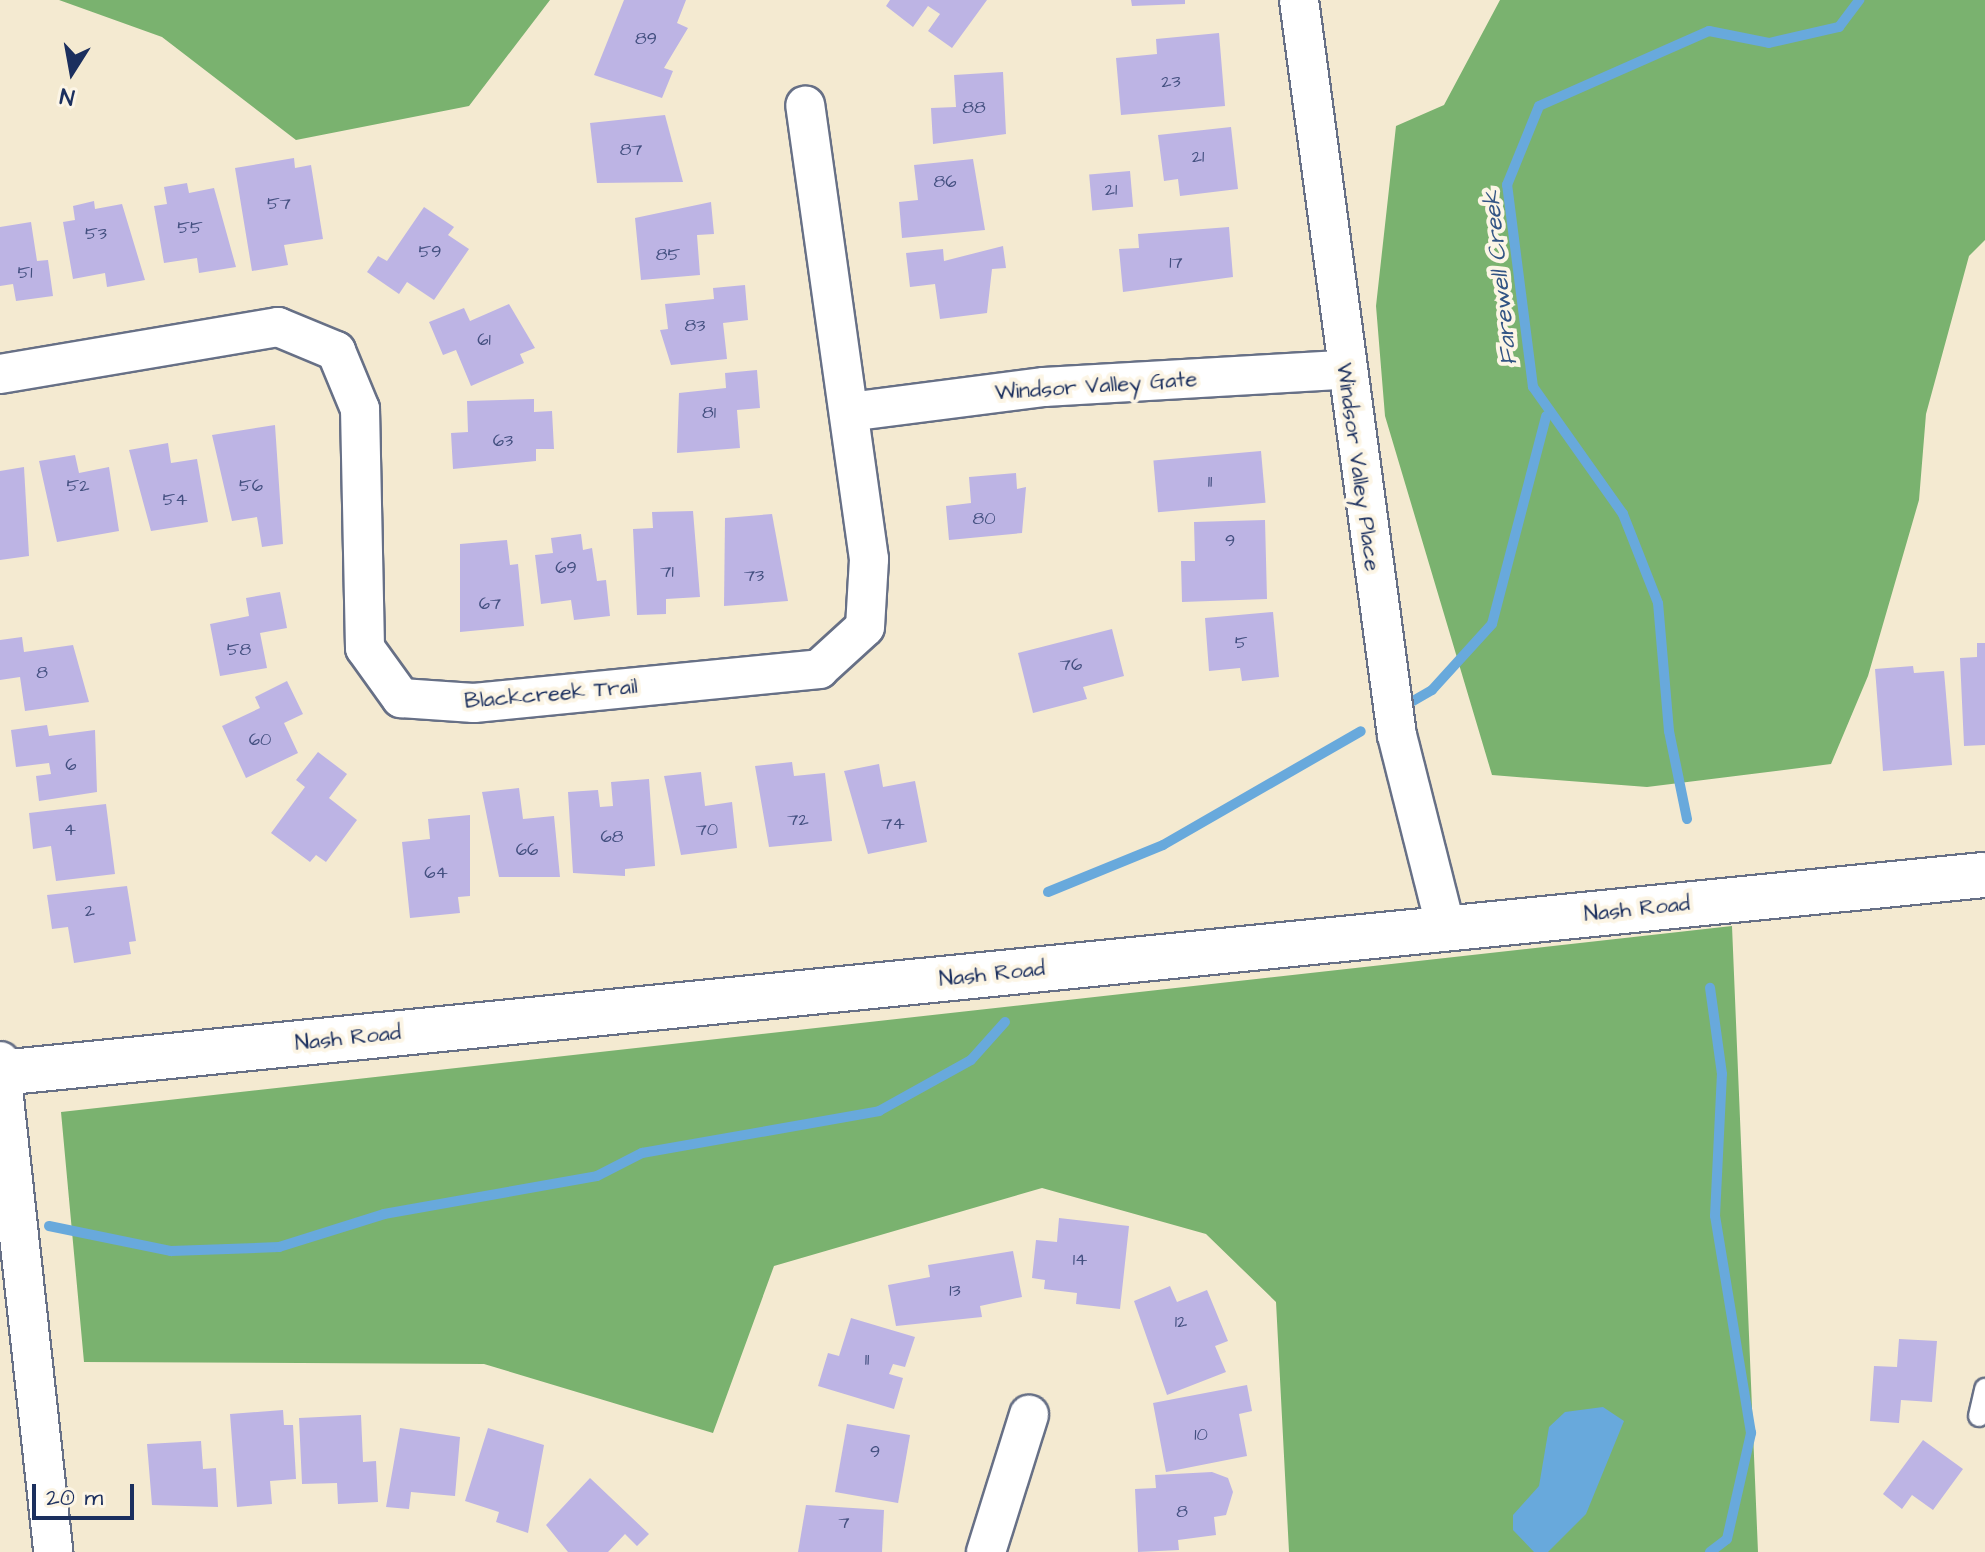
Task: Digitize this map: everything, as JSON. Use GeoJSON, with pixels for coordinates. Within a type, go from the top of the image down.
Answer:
{"type":"FeatureCollection","features":[{"type":"Feature","properties":{"kind":"street","name":"Windsor Valley Place"},"geometry":{"type":"LineString","coordinates":[[1299,0],[1343,370],[1397,735],[1446,928]]}},
{"type":"Feature","properties":{"kind":"street","name":"Blackcreek Trail"},"geometry":{"type":"LineString","coordinates":[[0,374],[278,327],[336,351],[360,409],[365,648],[401,698],[474,703],[819,669],[865,627],[869,559],[805,105]]}},
{"type":"Feature","properties":{"kind":"street","name":"Windsor Valley Gate"},"geometry":{"type":"LineString","coordinates":[[849,412],[1044,387],[1343,370]]}},
{"type":"Feature","properties":{"kind":"street","name":"Nash Road"},"geometry":{"type":"LineString","coordinates":[[1,1069],[1446,928],[1984,881]]}},
{"type":"Feature","properties":{"kind":"street"},"geometry":{"type":"LineString","coordinates":[[1,1069],[53,1552]]}},
{"type":"Feature","properties":{"kind":"street"},"geometry":{"type":"LineString","coordinates":[[986,1552],[1029,1415]]}},
{"type":"Feature","properties":{"kind":"lane"},"geometry":{"type":"LineString","coordinates":[[1979,1416],[1985,1389]]}},
{"type":"Feature","properties":{"kind":"green space"},"geometry":{"type":"Polygon","coordinates":[[[59,0],[550,0],[469,106],[296,140],[162,37],[59,0]]]}},
{"type":"Feature","properties":{"kind":"green space"},"geometry":{"type":"Polygon","coordinates":[[[1500,0],[1985,0],[1985,240],[1969,256],[1926,414],[1919,500],[1868,676],[1831,764],[1647,787],[1492,775],[1385,416],[1376,306],[1396,126],[1444,105],[1500,0]]]}},
{"type":"Feature","properties":{"kind":"green space"},"geometry":{"type":"Polygon","coordinates":[[[1732,926],[1758,1552],[1289,1552],[1276,1302],[1206,1234],[1042,1188],[774,1266],[713,1433],[484,1364],[84,1362],[61,1112],[1732,926]]]}},
{"type":"Feature","properties":{"kind":"water"},"geometry":{"type":"Polygon","coordinates":[[[1603,1407],[1624,1421],[1586,1514],[1548,1552],[1534,1552],[1513,1530],[1513,1515],[1539,1486],[1549,1427],[1565,1412],[1603,1407]]]}},
{"type":"Feature","properties":{"kind":"building"},"geometry":{"type":"Polygon","coordinates":[[[624,0],[686,0],[677,23],[688,28],[664,68],[673,71],[662,98],[594,75],[624,0]]]}},
{"type":"Feature","properties":{"kind":"building"},"geometry":{"type":"Polygon","coordinates":[[[890,0],[987,0],[952,48],[928,31],[940,14],[928,6],[913,27],[886,6],[890,0]]]}},
{"type":"Feature","properties":{"kind":"building"},"geometry":{"type":"Polygon","coordinates":[[[1131,0],[1185,0],[1185,4],[1132,6],[1131,0]]]}},
{"type":"Feature","properties":{"kind":"building"},"geometry":{"type":"Polygon","coordinates":[[[1219,33],[1225,106],[1121,115],[1116,58],[1157,54],[1156,39],[1219,33]]]}},
{"type":"Feature","properties":{"kind":"building"},"geometry":{"type":"Polygon","coordinates":[[[1003,72],[1006,134],[933,144],[931,108],[956,107],[954,75],[1003,72]]]}},
{"type":"Feature","properties":{"kind":"building"},"geometry":{"type":"Polygon","coordinates":[[[665,115],[683,182],[597,183],[590,123],[665,115]]]}},
{"type":"Feature","properties":{"kind":"building"},"geometry":{"type":"Polygon","coordinates":[[[1231,127],[1238,189],[1180,196],[1178,179],[1164,181],[1158,135],[1231,127]]]}},
{"type":"Feature","properties":{"kind":"building"},"geometry":{"type":"Polygon","coordinates":[[[294,158],[295,168],[311,165],[323,239],[284,245],[288,265],[252,271],[235,168],[294,158]]]}},
{"type":"Feature","properties":{"kind":"building"},"geometry":{"type":"Polygon","coordinates":[[[973,159],[985,230],[902,238],[899,202],[918,200],[914,165],[973,159]]]}},
{"type":"Feature","properties":{"kind":"building"},"geometry":{"type":"Polygon","coordinates":[[[1130,171],[1133,207],[1092,210],[1089,175],[1130,171]]]}},
{"type":"Feature","properties":{"kind":"building"},"geometry":{"type":"Polygon","coordinates":[[[187,183],[189,193],[214,188],[236,267],[199,273],[197,258],[164,263],[154,206],[167,204],[164,187],[187,183]]]}},
{"type":"Feature","properties":{"kind":"building"},"geometry":{"type":"Polygon","coordinates":[[[94,201],[95,209],[122,204],[145,280],[107,287],[105,273],[73,279],[63,222],[75,220],[73,206],[94,201]]]}},
{"type":"Feature","properties":{"kind":"building"},"geometry":{"type":"Polygon","coordinates":[[[711,202],[714,234],[697,235],[700,275],[641,280],[635,218],[711,202]]]}},
{"type":"Feature","properties":{"kind":"building"},"geometry":{"type":"Polygon","coordinates":[[[424,207],[454,227],[448,235],[469,249],[434,300],[407,282],[399,294],[367,272],[378,256],[387,261],[424,207]]]}},
{"type":"Feature","properties":{"kind":"building"},"geometry":{"type":"Polygon","coordinates":[[[31,222],[37,261],[48,260],[53,296],[16,301],[13,284],[0,286],[0,227],[31,222]]]}},
{"type":"Feature","properties":{"kind":"building"},"geometry":{"type":"Polygon","coordinates":[[[1229,227],[1233,277],[1123,292],[1119,249],[1139,248],[1138,234],[1229,227]]]}},
{"type":"Feature","properties":{"kind":"building"},"geometry":{"type":"Polygon","coordinates":[[[1003,246],[1006,268],[992,269],[987,313],[940,319],[935,284],[910,287],[906,253],[943,249],[944,261],[1003,246]]]}},
{"type":"Feature","properties":{"kind":"building"},"geometry":{"type":"Polygon","coordinates":[[[745,285],[748,320],[723,323],[727,359],[671,365],[660,330],[668,329],[665,304],[714,299],[713,288],[745,285]]]}},
{"type":"Feature","properties":{"kind":"building"},"geometry":{"type":"Polygon","coordinates":[[[509,304],[535,348],[520,354],[524,363],[471,386],[456,350],[443,355],[429,322],[464,308],[470,321],[509,304]]]}},
{"type":"Feature","properties":{"kind":"building"},"geometry":{"type":"Polygon","coordinates":[[[757,370],[760,408],[737,410],[740,448],[677,453],[679,393],[726,388],[725,373],[757,370]]]}},
{"type":"Feature","properties":{"kind":"building"},"geometry":{"type":"Polygon","coordinates":[[[534,399],[534,412],[552,411],[554,449],[536,449],[536,461],[453,469],[451,433],[468,432],[467,401],[534,399]]]}},
{"type":"Feature","properties":{"kind":"building"},"geometry":{"type":"Polygon","coordinates":[[[275,425],[283,544],[262,547],[257,517],[232,521],[212,435],[275,425]]]}},
{"type":"Feature","properties":{"kind":"building"},"geometry":{"type":"Polygon","coordinates":[[[168,443],[171,463],[197,459],[208,522],[151,531],[129,450],[168,443]]]}},
{"type":"Feature","properties":{"kind":"building"},"geometry":{"type":"Polygon","coordinates":[[[1261,451],[1266,503],[1158,512],[1153,460],[1261,451]]]}},
{"type":"Feature","properties":{"kind":"building"},"geometry":{"type":"Polygon","coordinates":[[[75,455],[79,473],[109,467],[119,531],[57,542],[39,461],[75,455]]]}},
{"type":"Feature","properties":{"kind":"building"},"geometry":{"type":"Polygon","coordinates":[[[24,467],[29,556],[0,560],[0,471],[24,467]]]}},
{"type":"Feature","properties":{"kind":"building"},"geometry":{"type":"Polygon","coordinates":[[[1016,473],[1017,489],[1026,487],[1022,533],[949,540],[946,506],[971,503],[969,477],[1016,473]]]}},
{"type":"Feature","properties":{"kind":"building"},"geometry":{"type":"Polygon","coordinates":[[[693,511],[700,597],[666,599],[666,614],[637,615],[633,529],[653,528],[652,512],[693,511]]]}},
{"type":"Feature","properties":{"kind":"building"},"geometry":{"type":"Polygon","coordinates":[[[772,514],[788,601],[724,606],[725,518],[772,514]]]}},
{"type":"Feature","properties":{"kind":"building"},"geometry":{"type":"Polygon","coordinates":[[[1265,520],[1267,599],[1182,602],[1181,561],[1195,561],[1194,522],[1265,520]]]}},
{"type":"Feature","properties":{"kind":"building"},"geometry":{"type":"Polygon","coordinates":[[[581,534],[583,550],[592,548],[597,581],[606,580],[610,616],[574,620],[571,600],[541,604],[535,555],[553,553],[551,538],[581,534]]]}},
{"type":"Feature","properties":{"kind":"building"},"geometry":{"type":"Polygon","coordinates":[[[507,540],[510,565],[518,564],[524,626],[460,632],[460,544],[507,540]]]}},
{"type":"Feature","properties":{"kind":"building"},"geometry":{"type":"Polygon","coordinates":[[[280,592],[287,628],[260,633],[267,668],[220,676],[210,624],[249,616],[246,598],[280,592]]]}},
{"type":"Feature","properties":{"kind":"building"},"geometry":{"type":"Polygon","coordinates":[[[1273,612],[1279,677],[1242,681],[1240,668],[1209,671],[1205,618],[1273,612]]]}},
{"type":"Feature","properties":{"kind":"building"},"geometry":{"type":"Polygon","coordinates":[[[1112,629],[1124,676],[1083,687],[1087,699],[1033,713],[1018,653],[1112,629]]]}},
{"type":"Feature","properties":{"kind":"building"},"geometry":{"type":"Polygon","coordinates":[[[22,637],[24,652],[73,645],[89,702],[25,711],[20,677],[0,680],[0,640],[22,637]]]}},
{"type":"Feature","properties":{"kind":"building"},"geometry":{"type":"Polygon","coordinates":[[[1977,643],[1985,643],[1985,745],[1964,746],[1960,658],[1977,657],[1977,643]]]}},
{"type":"Feature","properties":{"kind":"building"},"geometry":{"type":"Polygon","coordinates":[[[1913,666],[1914,673],[1944,671],[1952,765],[1883,771],[1875,669],[1913,666]]]}},
{"type":"Feature","properties":{"kind":"building"},"geometry":{"type":"Polygon","coordinates":[[[287,681],[303,714],[284,723],[298,753],[246,778],[222,726],[260,708],[255,697],[287,681]]]}},
{"type":"Feature","properties":{"kind":"building"},"geometry":{"type":"Polygon","coordinates":[[[47,725],[49,736],[95,730],[97,792],[39,801],[36,776],[51,774],[49,763],[16,767],[11,730],[47,725]]]}},
{"type":"Feature","properties":{"kind":"building"},"geometry":{"type":"Polygon","coordinates":[[[318,752],[347,774],[329,798],[357,820],[326,862],[316,855],[310,862],[271,833],[305,787],[296,780],[318,752]]]}},
{"type":"Feature","properties":{"kind":"building"},"geometry":{"type":"Polygon","coordinates":[[[792,762],[794,776],[825,773],[832,841],[769,847],[755,766],[792,762]]]}},
{"type":"Feature","properties":{"kind":"building"},"geometry":{"type":"Polygon","coordinates":[[[879,764],[883,787],[915,781],[927,842],[868,854],[844,771],[879,764]]]}},
{"type":"Feature","properties":{"kind":"building"},"geometry":{"type":"Polygon","coordinates":[[[701,772],[705,806],[732,802],[737,848],[681,855],[664,776],[701,772]]]}},
{"type":"Feature","properties":{"kind":"building"},"geometry":{"type":"Polygon","coordinates":[[[649,779],[655,866],[625,869],[625,876],[573,873],[568,792],[598,790],[600,807],[613,806],[611,782],[649,779]]]}},
{"type":"Feature","properties":{"kind":"building"},"geometry":{"type":"Polygon","coordinates":[[[519,788],[523,819],[554,816],[560,877],[499,877],[482,792],[519,788]]]}},
{"type":"Feature","properties":{"kind":"building"},"geometry":{"type":"Polygon","coordinates":[[[106,804],[115,874],[56,881],[51,846],[33,849],[29,813],[106,804]]]}},
{"type":"Feature","properties":{"kind":"building"},"geometry":{"type":"Polygon","coordinates":[[[470,815],[470,896],[458,897],[460,913],[410,918],[402,842],[430,839],[428,819],[470,815]]]}},
{"type":"Feature","properties":{"kind":"building"},"geometry":{"type":"Polygon","coordinates":[[[127,886],[136,941],[129,942],[131,954],[74,963],[68,927],[52,929],[47,895],[127,886]]]}},
{"type":"Feature","properties":{"kind":"building"},"geometry":{"type":"Polygon","coordinates":[[[1059,1218],[1129,1226],[1120,1309],[1076,1304],[1077,1293],[1044,1289],[1045,1280],[1032,1278],[1036,1240],[1057,1242],[1059,1218]]]}},
{"type":"Feature","properties":{"kind":"building"},"geometry":{"type":"Polygon","coordinates":[[[1013,1251],[1022,1297],[980,1306],[982,1317],[896,1326],[888,1285],[930,1277],[928,1265],[1013,1251]]]}},
{"type":"Feature","properties":{"kind":"building"},"geometry":{"type":"Polygon","coordinates":[[[1170,1286],[1177,1302],[1207,1290],[1228,1341],[1215,1346],[1226,1372],[1167,1395],[1134,1301],[1170,1286]]]}},
{"type":"Feature","properties":{"kind":"building"},"geometry":{"type":"Polygon","coordinates":[[[851,1318],[915,1337],[905,1367],[893,1364],[889,1374],[903,1378],[894,1409],[818,1386],[828,1353],[839,1356],[851,1318]]]}},
{"type":"Feature","properties":{"kind":"building"},"geometry":{"type":"Polygon","coordinates":[[[1899,1339],[1937,1341],[1932,1402],[1901,1400],[1899,1423],[1870,1421],[1874,1366],[1897,1367],[1899,1339]]]}},
{"type":"Feature","properties":{"kind":"building"},"geometry":{"type":"Polygon","coordinates":[[[1247,1385],[1252,1411],[1239,1414],[1247,1456],[1166,1472],[1153,1403],[1247,1385]]]}},
{"type":"Feature","properties":{"kind":"building"},"geometry":{"type":"Polygon","coordinates":[[[283,1410],[284,1425],[293,1425],[296,1479],[270,1481],[272,1504],[237,1507],[230,1414],[283,1410]]]}},
{"type":"Feature","properties":{"kind":"building"},"geometry":{"type":"Polygon","coordinates":[[[361,1415],[363,1462],[376,1461],[378,1502],[338,1504],[337,1483],[302,1484],[299,1418],[361,1415]]]}},
{"type":"Feature","properties":{"kind":"building"},"geometry":{"type":"Polygon","coordinates":[[[847,1424],[910,1435],[898,1503],[835,1492],[847,1424]]]}},
{"type":"Feature","properties":{"kind":"building"},"geometry":{"type":"Polygon","coordinates":[[[400,1428],[460,1437],[455,1496],[411,1492],[409,1509],[386,1507],[400,1428]]]}},
{"type":"Feature","properties":{"kind":"building"},"geometry":{"type":"Polygon","coordinates":[[[488,1428],[544,1445],[528,1533],[496,1522],[499,1512],[465,1501],[488,1428]]]}},
{"type":"Feature","properties":{"kind":"building"},"geometry":{"type":"Polygon","coordinates":[[[1923,1440],[1963,1469],[1933,1510],[1912,1495],[1902,1509],[1883,1494],[1923,1440]]]}},
{"type":"Feature","properties":{"kind":"building"},"geometry":{"type":"Polygon","coordinates":[[[201,1441],[203,1469],[216,1468],[218,1507],[152,1505],[147,1444],[201,1441]]]}},
{"type":"Feature","properties":{"kind":"building"},"geometry":{"type":"Polygon","coordinates":[[[1212,1472],[1228,1478],[1233,1492],[1226,1515],[1214,1517],[1216,1535],[1178,1540],[1179,1550],[1138,1552],[1135,1489],[1156,1488],[1155,1475],[1212,1472]]]}},
{"type":"Feature","properties":{"kind":"building"},"geometry":{"type":"Polygon","coordinates":[[[590,1478],[649,1534],[637,1546],[625,1534],[608,1552],[568,1552],[546,1525],[590,1478]]]}},
{"type":"Feature","properties":{"kind":"building"},"geometry":{"type":"Polygon","coordinates":[[[806,1505],[884,1510],[882,1552],[798,1552],[806,1505]]]}},
{"type":"Feature","properties":{"kind":"waterway","name":"Farewell Creek"},"geometry":{"type":"LineString","coordinates":[[1687,819],[1669,731],[1658,603],[1623,514],[1533,387],[1507,185],[1539,106],[1709,31],[1769,43],[1839,27],[1859,0]]}},
{"type":"Feature","properties":{"kind":"waterway"},"geometry":{"type":"LineString","coordinates":[[1413,701],[1432,690],[1492,624],[1546,416]]}},
{"type":"Feature","properties":{"kind":"waterway"},"geometry":{"type":"LineString","coordinates":[[1048,892],[1163,845],[1361,731]]}},
{"type":"Feature","properties":{"kind":"waterway"},"geometry":{"type":"LineString","coordinates":[[1710,988],[1722,1074],[1715,1216],[1751,1433],[1727,1539],[1710,1552]]}},
{"type":"Feature","properties":{"kind":"waterway"},"geometry":{"type":"LineString","coordinates":[[49,1226],[171,1251],[279,1247],[384,1214],[597,1176],[642,1153],[879,1111],[971,1060],[1005,1022]]}}]}
